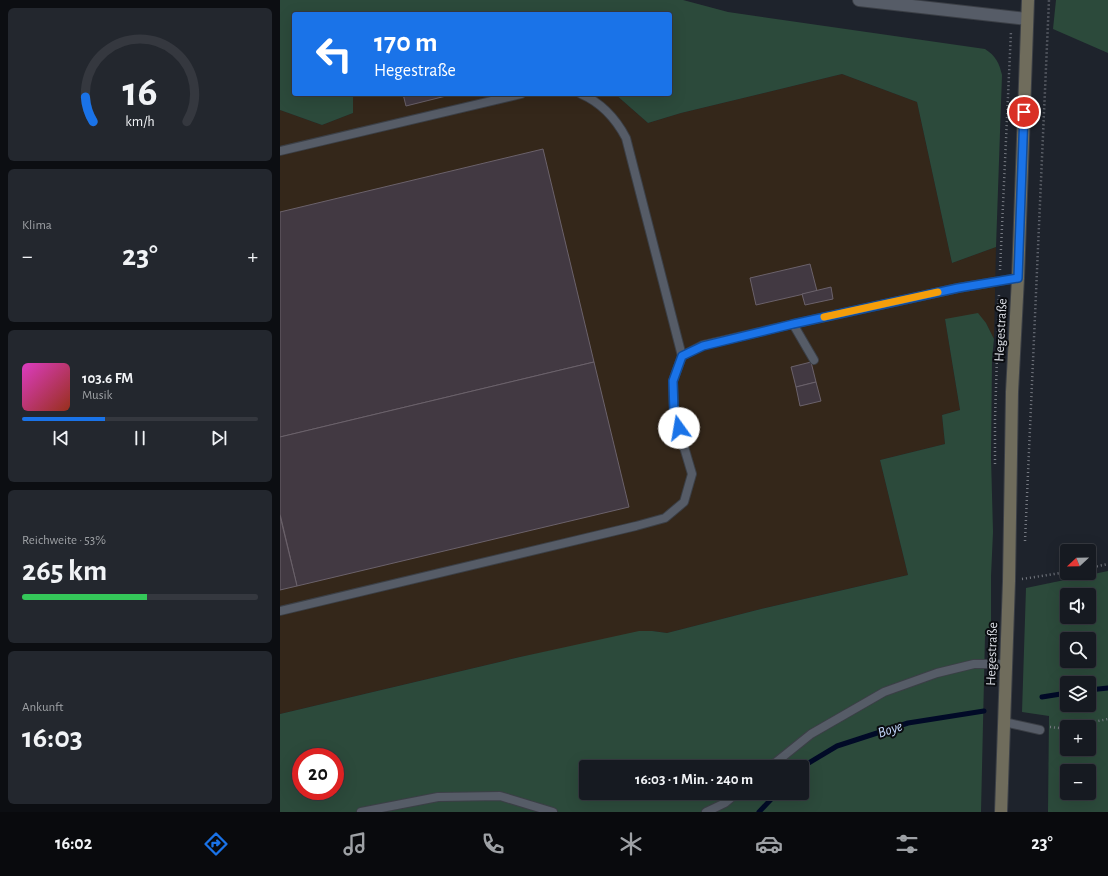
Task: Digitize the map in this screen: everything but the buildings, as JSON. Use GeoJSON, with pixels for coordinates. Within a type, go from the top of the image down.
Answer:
{"type":"FeatureCollection","features":[{"type":"Feature","properties":{"kind":"street"},"geometry":{"type":"LineString","coordinates":[[859,0],[1027,19]]}},
{"type":"Feature","properties":{"kind":"street","name":"Hegestraße"},"geometry":{"type":"LineString","coordinates":[[1001,812],[1009,581],[1012,392],[1018,278],[1028,0]]}},
{"type":"Feature","properties":{"kind":"lane"},"geometry":{"type":"LineString","coordinates":[[280,151],[513,96]]}},
{"type":"Feature","properties":{"kind":"lane"},"geometry":{"type":"LineString","coordinates":[[280,611],[665,518],[684,502],[692,474],[674,413],[673,381],[682,356],[626,138],[619,124],[607,110],[586,96]]}},
{"type":"Feature","properties":{"kind":"lane"},"geometry":{"type":"LineString","coordinates":[[682,356],[703,346],[793,324],[958,288],[1018,278]]}},
{"type":"Feature","properties":{"kind":"lane"},"geometry":{"type":"LineString","coordinates":[[793,324],[814,360]]}},
{"type":"Feature","properties":{"kind":"lane"},"geometry":{"type":"LineString","coordinates":[[779,760],[811,734],[884,692],[937,673],[974,664],[1005,664]]}},
{"type":"Feature","properties":{"kind":"lane"},"geometry":{"type":"LineString","coordinates":[[1004,722],[1040,730]]}},
{"type":"Feature","properties":{"kind":"lane"},"geometry":{"type":"LineString","coordinates":[[361,812],[438,797],[500,796],[553,812]]}},
{"type":"Feature","properties":{"kind":"lane"},"geometry":{"type":"LineString","coordinates":[[706,812],[728,800]]}},
{"type":"Feature","properties":{"kind":"path"},"geometry":{"type":"LineString","coordinates":[[1025,542],[1049,0]]}},
{"type":"Feature","properties":{"kind":"path"},"geometry":{"type":"LineString","coordinates":[[1096,567],[1108,564]]}},
{"type":"Feature","properties":{"kind":"path"},"geometry":{"type":"LineString","coordinates":[[1022,572],[1022,579]]}},
{"type":"Feature","properties":{"kind":"path"},"geometry":{"type":"LineString","coordinates":[[1009,581],[1060,573]]}},
{"type":"Feature","properties":{"kind":"path"},"geometry":{"type":"LineString","coordinates":[[1096,721],[1108,719]]}},
{"type":"Feature","properties":{"kind":"shaded area"},"geometry":{"type":"Polygon","coordinates":[[[842,74],[917,102],[952,263],[996,247],[994,339],[986,323],[945,319],[960,410],[942,415],[945,444],[880,460],[908,575],[761,609],[667,633],[652,631],[520,657],[280,714],[280,110],[322,125],[353,113],[353,96],[617,96],[648,123],[681,113],[842,74]]]}},
{"type":"Feature","properties":{"kind":"green space"},"geometry":{"type":"Polygon","coordinates":[[[280,0],[683,0],[728,12],[985,49],[992,54],[996,60],[1002,75],[996,247],[952,263],[917,102],[842,74],[681,113],[648,123],[617,96],[672,96],[672,12],[292,12],[292,96],[353,96],[353,113],[322,125],[280,110],[280,0]]]}},
{"type":"Feature","properties":{"kind":"green space"},"geometry":{"type":"Polygon","coordinates":[[[1056,0],[1108,0],[1108,53],[1053,29],[1056,0]]]}},
{"type":"Feature","properties":{"kind":"green space"},"geometry":{"type":"Polygon","coordinates":[[[978,313],[986,323],[994,339],[992,359],[991,457],[993,532],[991,634],[985,636],[981,812],[280,812],[280,714],[520,657],[639,631],[667,633],[761,609],[908,575],[880,460],[945,444],[942,415],[960,410],[945,319],[978,313]]]}},
{"type":"Feature","properties":{"kind":"green space"},"geometry":{"type":"Polygon","coordinates":[[[1108,571],[1108,812],[1048,812],[1049,716],[1022,712],[1026,588],[1065,580],[1096,580],[1096,573],[1108,571]]]}},
{"type":"Feature","properties":{"kind":"waterway","name":"Boye"},"geometry":{"type":"LineString","coordinates":[[1096,689],[1108,688]]}},
{"type":"Feature","properties":{"kind":"waterway","name":"Boye"},"geometry":{"type":"LineString","coordinates":[[1042,697],[1060,694]]}},
{"type":"Feature","properties":{"kind":"waterway","name":"Boye"},"geometry":{"type":"LineString","coordinates":[[809,763],[837,746],[908,723],[984,711]]}},
{"type":"Feature","properties":{"kind":"waterway","name":"Boye"},"geometry":{"type":"LineString","coordinates":[[759,812],[770,800]]}},
{"type":"Feature","properties":{"kind":"slow traffic"},"geometry":{"type":"LineString","coordinates":[[824,317],[938,292]]}},
{"type":"Feature","properties":{"kind":"route"},"geometry":{"type":"LineString","coordinates":[[679,428],[674,413],[673,381],[682,356],[703,346],[793,324],[958,288],[1018,278],[1024,112]]}}]}
